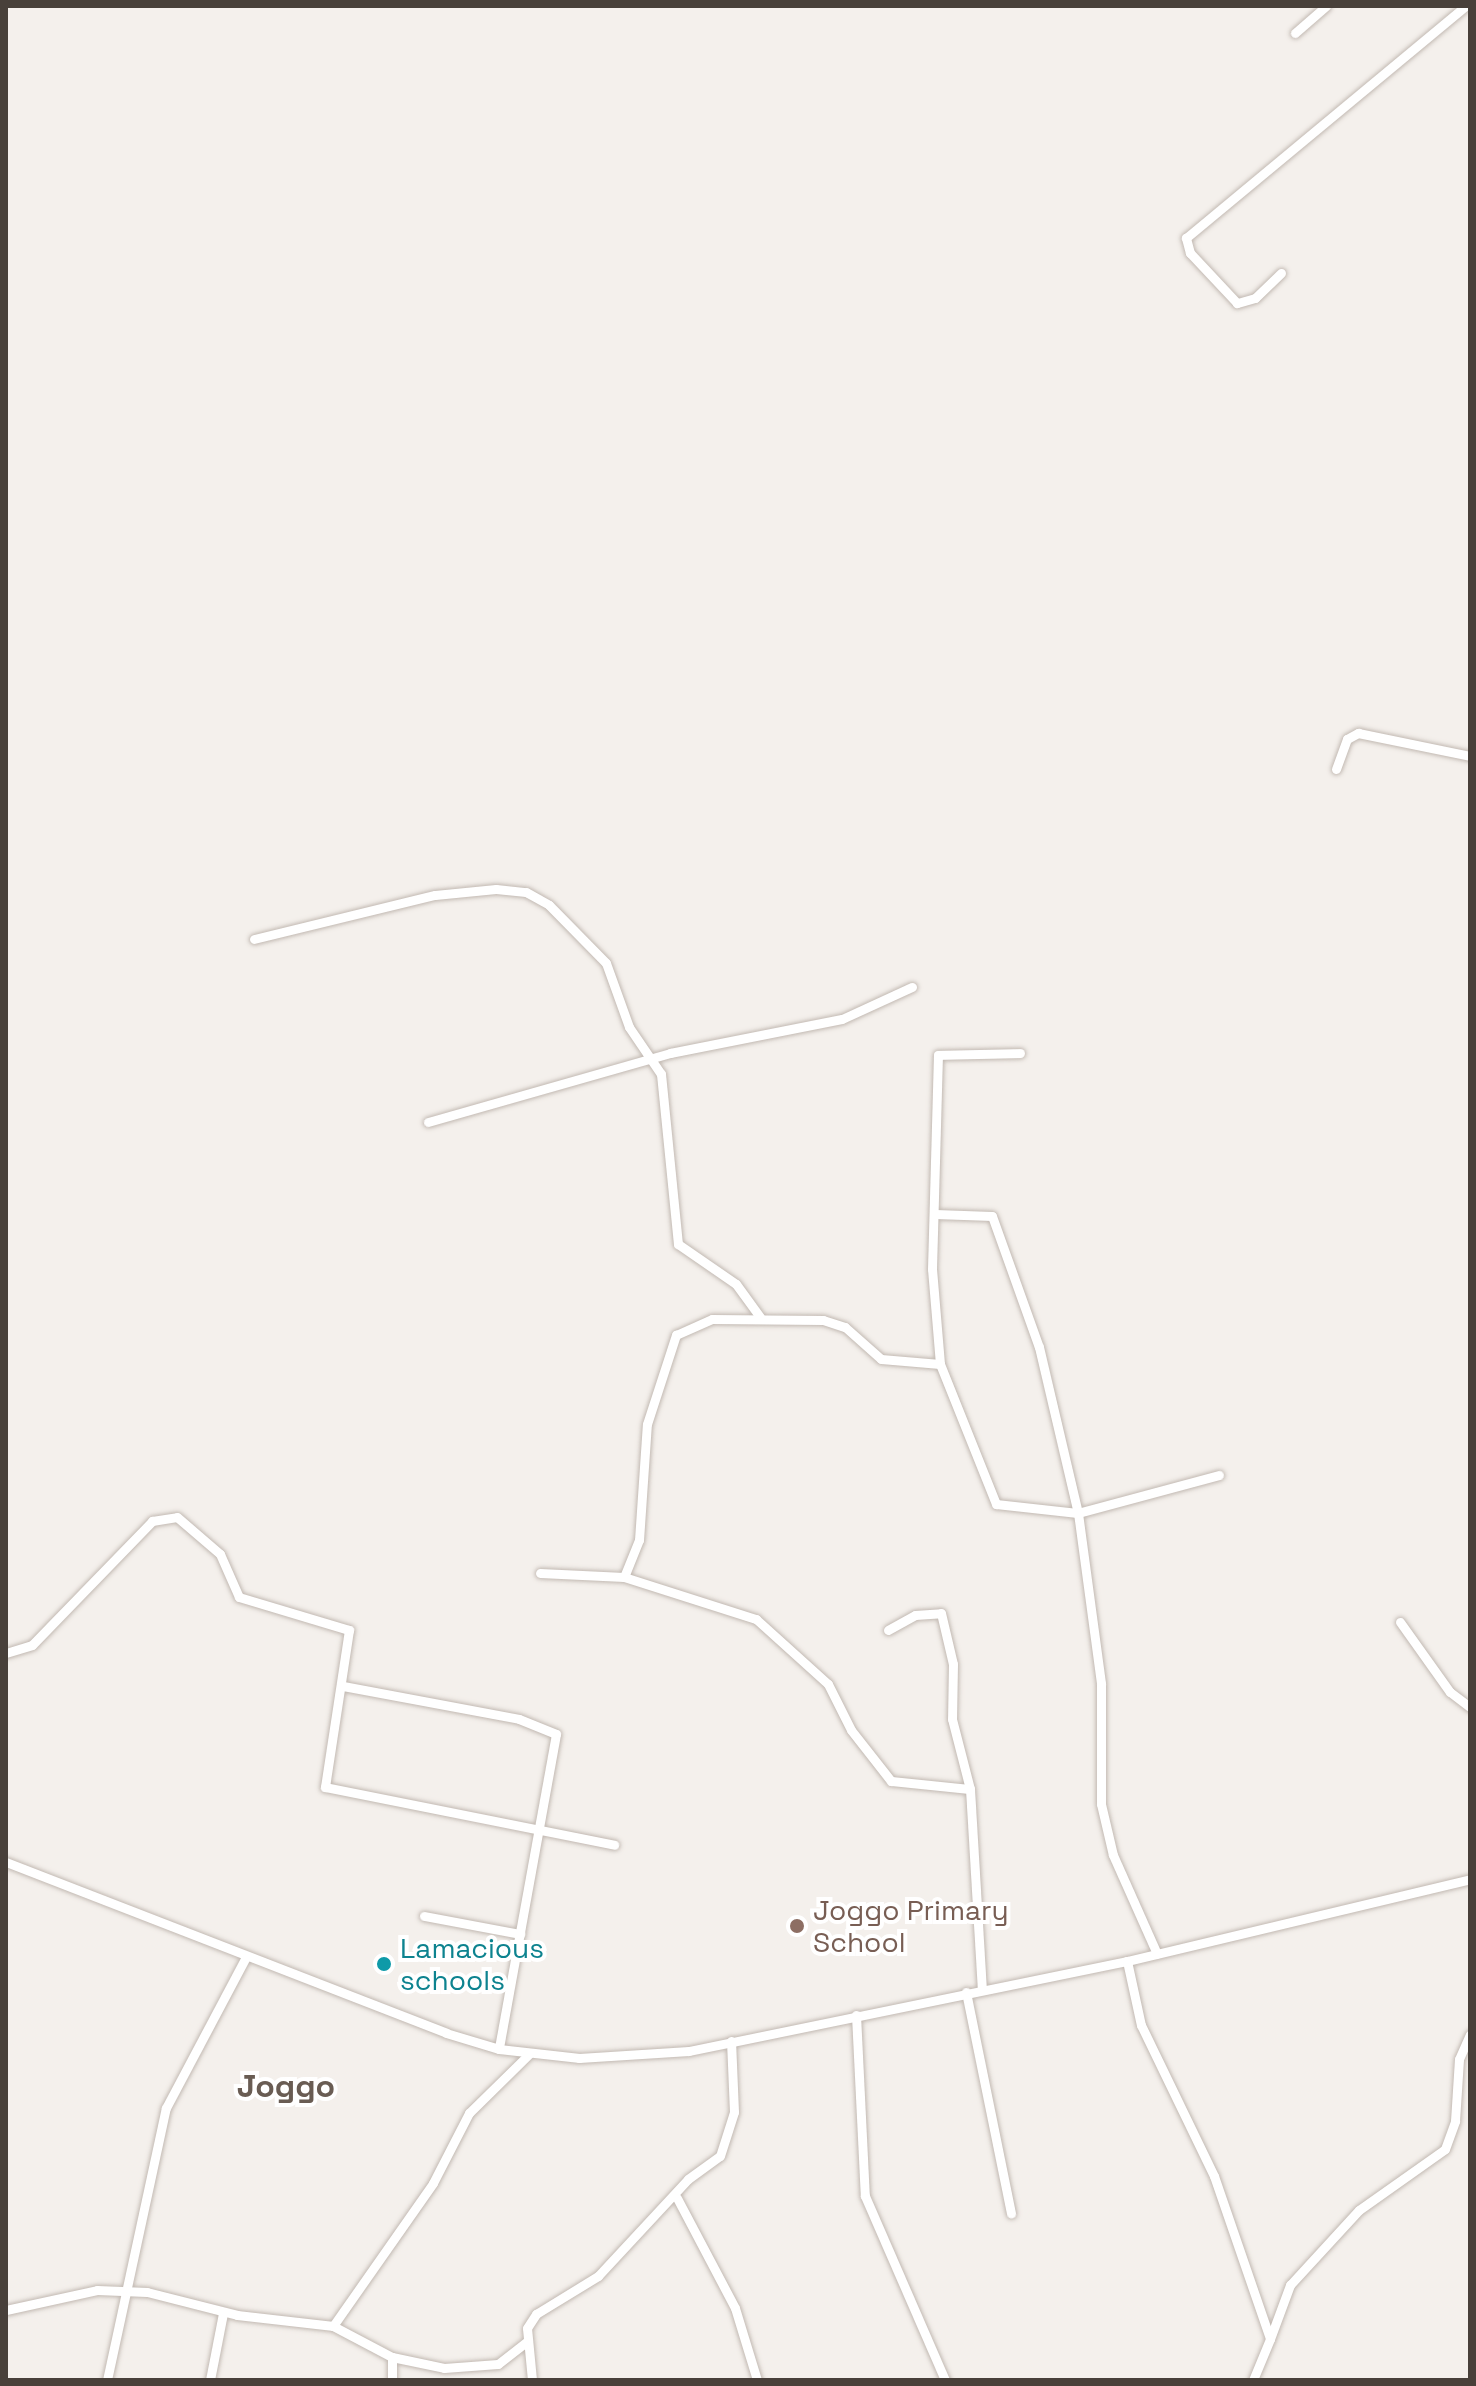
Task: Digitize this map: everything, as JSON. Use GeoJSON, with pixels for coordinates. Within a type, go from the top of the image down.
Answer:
{"type":"FeatureCollection","features":[{"type":"Feature","properties":{"kind":"street"},"geometry":{"type":"LineString","coordinates":[[1295,33],[1326,6]]}},
{"type":"Feature","properties":{"kind":"street"},"geometry":{"type":"LineString","coordinates":[[1281,273],[1255,298],[1237,303],[1190,253],[1186,238],[1465,6]]}},
{"type":"Feature","properties":{"kind":"street"},"geometry":{"type":"LineString","coordinates":[[1336,769],[1347,739],[1358,733],[1470,756]]}},
{"type":"Feature","properties":{"kind":"street"},"geometry":{"type":"LineString","coordinates":[[254,939],[374,906],[496,889],[526,892],[606,963],[629,1027],[653,1059],[672,1144],[678,1244],[736,1284],[760,1317]]}},
{"type":"Feature","properties":{"kind":"street"},"geometry":{"type":"LineString","coordinates":[[428,1122],[653,1059],[842,1019],[912,987]]}},
{"type":"Feature","properties":{"kind":"street"},"geometry":{"type":"LineString","coordinates":[[1020,1053],[938,1055],[935,1214],[940,1364],[996,1504],[1078,1513],[1219,1475]]}},
{"type":"Feature","properties":{"kind":"street"},"geometry":{"type":"LineString","coordinates":[[935,1214],[992,1216],[1039,1347],[1078,1513],[1101,1684],[1101,1804],[1113,1855],[1157,1954]]}},
{"type":"Feature","properties":{"kind":"street"},"geometry":{"type":"LineString","coordinates":[[624,1577],[639,1540],[647,1424],[676,1335],[712,1319],[760,1317],[823,1320],[845,1327],[881,1359],[940,1364]]}},
{"type":"Feature","properties":{"kind":"street"},"geometry":{"type":"LineString","coordinates":[[6,1653],[32,1645],[164,1515],[194,1526],[227,1564],[239,1597],[349,1630],[343,1686],[325,1787],[541,1834],[614,1845]]}},
{"type":"Feature","properties":{"kind":"street"},"geometry":{"type":"LineString","coordinates":[[540,1573],[624,1577],[756,1619],[828,1684],[851,1730],[891,1781],[970,1789]]}},
{"type":"Feature","properties":{"kind":"street"},"geometry":{"type":"LineString","coordinates":[[888,1630],[934,1611],[947,1625],[952,1719],[970,1789],[982,1989]]}},
{"type":"Feature","properties":{"kind":"street"},"geometry":{"type":"LineString","coordinates":[[1400,1622],[1450,1692],[1470,1707]]}},
{"type":"Feature","properties":{"kind":"street"},"geometry":{"type":"LineString","coordinates":[[343,1686],[519,1719],[556,1734],[541,1834],[499,2049]]}},
{"type":"Feature","properties":{"kind":"street"},"geometry":{"type":"LineString","coordinates":[[6,1862],[246,1957],[499,2049],[529,2054],[619,2057],[731,2041],[1127,1961],[1470,1879]]}},
{"type":"Feature","properties":{"kind":"street"},"geometry":{"type":"LineString","coordinates":[[424,1916],[520,1934]]}},
{"type":"Feature","properties":{"kind":"street"},"geometry":{"type":"LineString","coordinates":[[107,2380],[124,2289],[166,2108],[246,1957]]}},
{"type":"Feature","properties":{"kind":"street"},"geometry":{"type":"LineString","coordinates":[[1127,1961],[1141,2025],[1214,2176],[1270,2339]]}},
{"type":"Feature","properties":{"kind":"street"},"geometry":{"type":"LineString","coordinates":[[966,1992],[1011,2213]]}},
{"type":"Feature","properties":{"kind":"street"},"geometry":{"type":"LineString","coordinates":[[856,2015],[865,2196],[945,2380]]}},
{"type":"Feature","properties":{"kind":"street"},"geometry":{"type":"LineString","coordinates":[[1253,2380],[1290,2285],[1359,2210],[1445,2149],[1455,2121],[1459,2059],[1470,2034]]}},
{"type":"Feature","properties":{"kind":"street"},"geometry":{"type":"LineString","coordinates":[[6,2310],[124,2289],[223,2313],[333,2326],[392,2357],[471,2368],[510,2359],[527,2341],[536,2314],[598,2276],[677,2198],[730,2137],[731,2041]]}},
{"type":"Feature","properties":{"kind":"street"},"geometry":{"type":"LineString","coordinates":[[333,2326],[433,2183],[469,2113],[529,2054]]}},
{"type":"Feature","properties":{"kind":"street"},"geometry":{"type":"LineString","coordinates":[[677,2198],[735,2308],[757,2380]]}},
{"type":"Feature","properties":{"kind":"street"},"geometry":{"type":"LineString","coordinates":[[210,2380],[223,2313]]}},
{"type":"Feature","properties":{"kind":"street"},"geometry":{"type":"LineString","coordinates":[[527,2341],[532,2380]]}},
{"type":"Feature","properties":{"kind":"street"},"geometry":{"type":"LineString","coordinates":[[392,2357],[392,2380]]}},
{"type":"Feature","properties":{"kind":"place","name":"Joggo Primary School"},"geometry":{"type":"Point","coordinates":[797,1926]}},
{"type":"Feature","properties":{"kind":"place","name":"Lamacious schools"},"geometry":{"type":"Point","coordinates":[384,1964]}},
{"type":"Feature","properties":{"kind":"district","name":"Joggo"},"geometry":{"type":"Point","coordinates":[286,2086]}}]}
